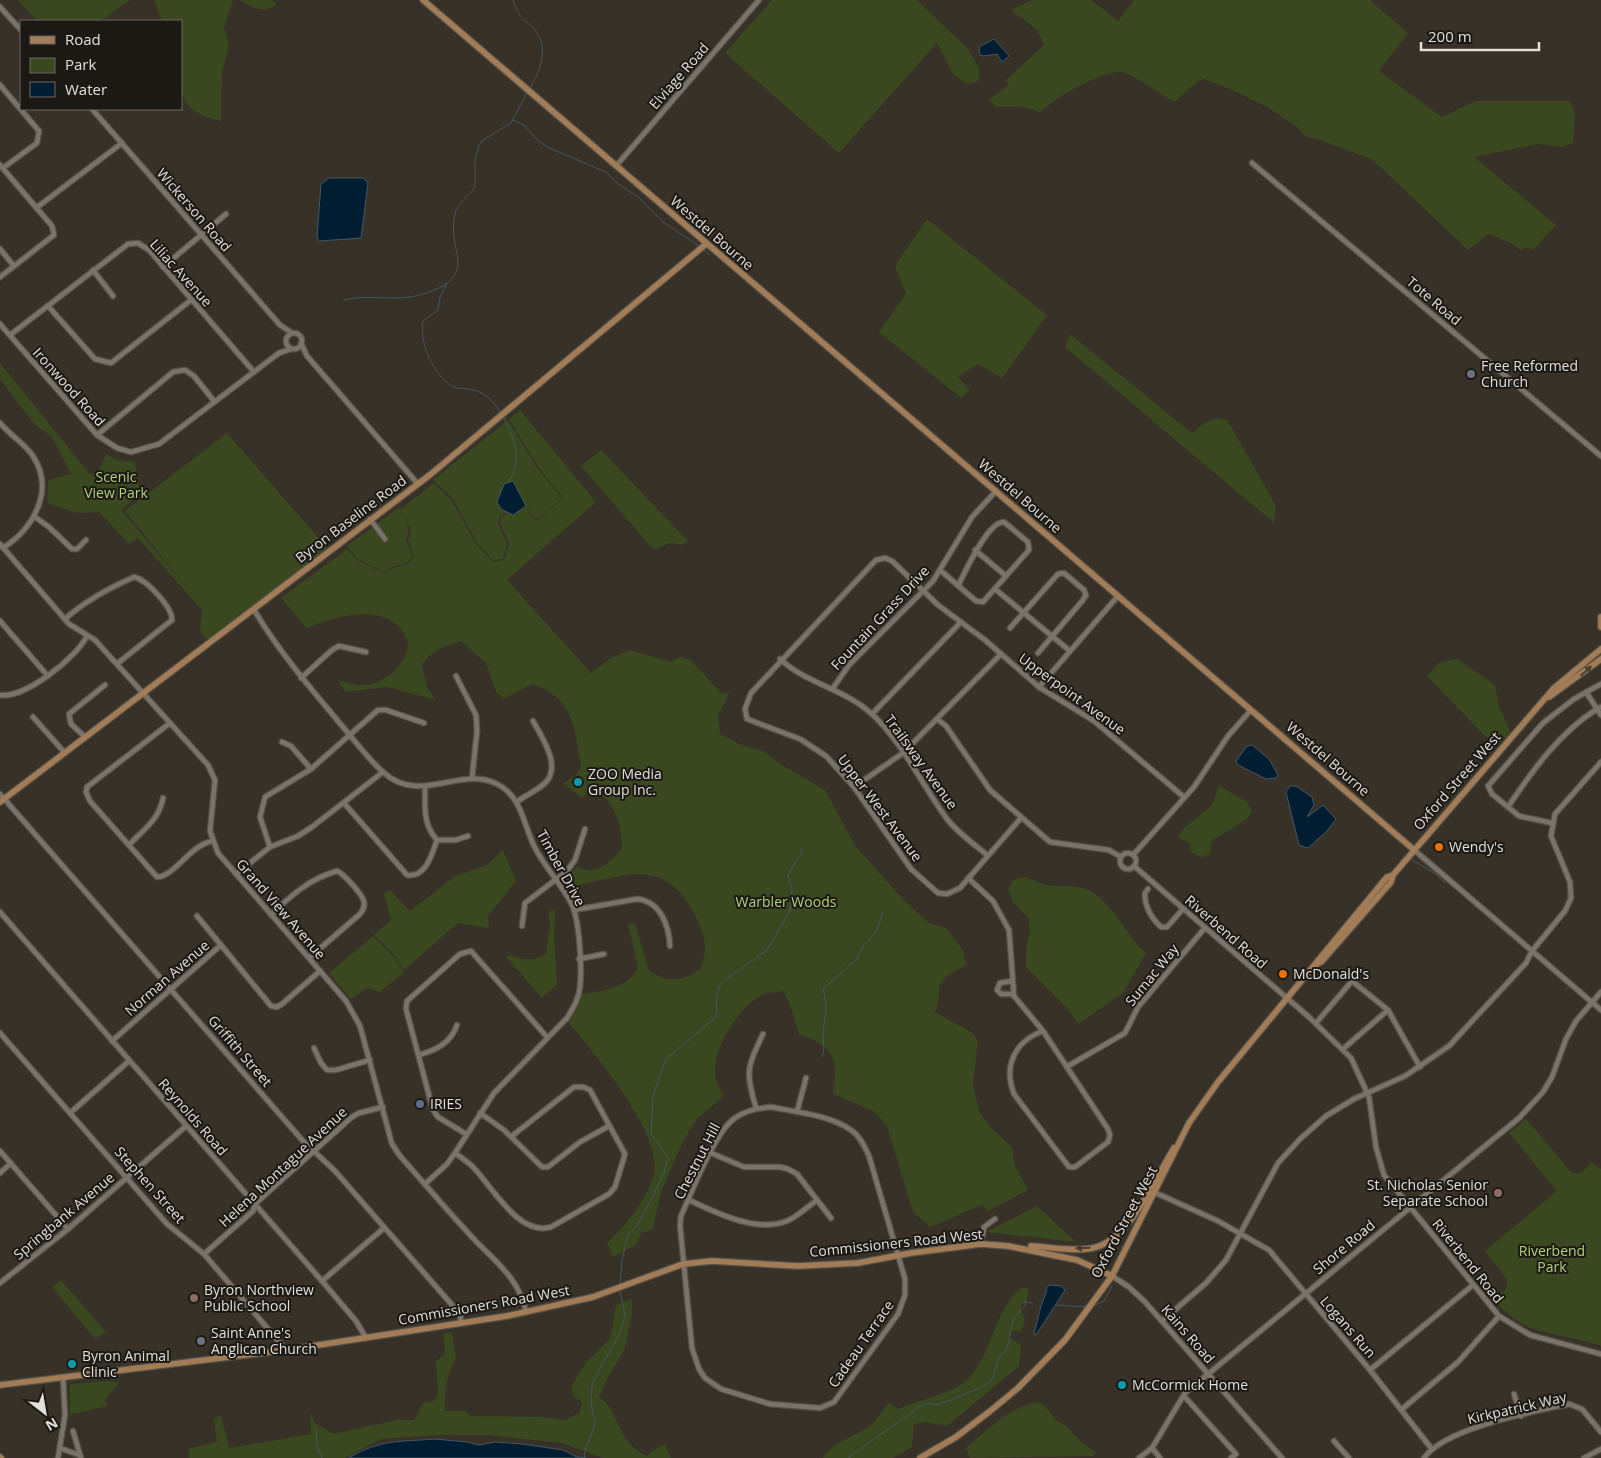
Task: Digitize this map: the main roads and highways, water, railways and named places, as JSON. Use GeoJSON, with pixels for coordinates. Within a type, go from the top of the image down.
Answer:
{"type":"FeatureCollection","features":[{"type":"Feature","properties":{"kind":"main road","name":"Westdel Bourne"},"geometry":{"type":"LineString","coordinates":[[423,0],[1413,849]]}},
{"type":"Feature","properties":{"kind":"main road","name":"Byron Baseline Road"},"geometry":{"type":"LineString","coordinates":[[1,798],[254,610],[418,484],[706,244]]}},
{"type":"Feature","properties":{"kind":"main road"},"geometry":{"type":"LineString","coordinates":[[1601,617],[1601,627]]}},
{"type":"Feature","properties":{"kind":"main road","name":"Oxford Street West"},"geometry":{"type":"LineString","coordinates":[[920,1458],[956,1437],[1018,1388],[1064,1340],[1112,1276],[1156,1192],[1189,1123],[1218,1082],[1286,998],[1315,965],[1322,961],[1391,882],[1392,875],[1413,849],[1542,703],[1568,675],[1601,649]]}},
{"type":"Feature","properties":{"kind":"main road","name":"Oxford Street West"},"geometry":{"type":"LineString","coordinates":[[1542,703],[1601,659]]}},
{"type":"Feature","properties":{"kind":"main road"},"geometry":{"type":"LineString","coordinates":[[1008,1246],[1092,1248],[1113,1239],[1132,1217],[1189,1123]]}},
{"type":"Feature","properties":{"kind":"main road","name":"Commissioners Road West"},"geometry":{"type":"LineString","coordinates":[[0,1385],[286,1350],[526,1312],[593,1297],[683,1264],[712,1261],[798,1266],[858,1263],[898,1255],[980,1244],[1008,1246],[1077,1260],[1112,1276]]}},
{"type":"Feature","properties":{"kind":"water"},"geometry":{"type":"Polygon","coordinates":[[[994,39],[1009,56],[1002,62],[997,54],[980,55],[979,47],[994,39]]]}},
{"type":"Feature","properties":{"kind":"water"},"geometry":{"type":"Polygon","coordinates":[[[329,178],[363,178],[368,183],[361,238],[319,241],[317,237],[321,184],[329,178]]]}},
{"type":"Feature","properties":{"kind":"water"},"geometry":{"type":"Polygon","coordinates":[[[513,481],[526,506],[513,515],[501,509],[497,502],[504,484],[513,481]]]}},
{"type":"Feature","properties":{"kind":"water"},"geometry":{"type":"Polygon","coordinates":[[[1252,745],[1269,759],[1278,775],[1276,778],[1266,779],[1238,765],[1236,761],[1247,746],[1252,745]]]}},
{"type":"Feature","properties":{"kind":"water"},"geometry":{"type":"Polygon","coordinates":[[[1290,786],[1296,786],[1312,797],[1314,805],[1307,817],[1323,805],[1336,819],[1327,831],[1308,848],[1299,845],[1286,792],[1290,786]]]}},
{"type":"Feature","properties":{"kind":"water"},"geometry":{"type":"Polygon","coordinates":[[[1050,1285],[1061,1286],[1065,1290],[1036,1335],[1034,1334],[1046,1288],[1050,1285]]]}},
{"type":"Feature","properties":{"kind":"water"},"geometry":{"type":"Polygon","coordinates":[[[435,1439],[479,1445],[495,1442],[522,1444],[563,1450],[577,1457],[586,1458],[349,1458],[371,1447],[390,1442],[435,1439]]]}},
{"type":"Feature","properties":{"kind":"waterway"},"geometry":{"type":"LineString","coordinates":[[513,0],[519,14],[533,28],[541,42],[542,58],[538,73],[530,88]]}},
{"type":"Feature","properties":{"kind":"waterway"},"geometry":{"type":"LineString","coordinates":[[344,300],[364,297],[413,297],[441,287],[452,279],[457,271],[458,262],[453,228],[455,214],[456,210],[475,187],[475,161],[479,145],[483,140],[511,123],[527,93]]}},
{"type":"Feature","properties":{"kind":"waterway"},"geometry":{"type":"LineString","coordinates":[[513,120],[525,126],[536,139],[547,147],[606,172],[618,184],[638,197],[663,222],[699,246]]}},
{"type":"Feature","properties":{"kind":"waterway"},"geometry":{"type":"LineString","coordinates":[[704,250],[709,254]]}},
{"type":"Feature","properties":{"kind":"waterway"},"geometry":{"type":"LineString","coordinates":[[447,283],[440,297],[438,310],[423,321],[422,329],[425,348],[433,366],[445,381],[455,388],[478,391],[491,400],[500,412]]}},
{"type":"Feature","properties":{"kind":"waterway"},"geometry":{"type":"LineString","coordinates":[[504,418],[516,450],[516,466],[508,482]]}},
{"type":"Feature","properties":{"kind":"waterway"},"geometry":{"type":"LineString","coordinates":[[620,1285],[622,1260],[628,1235],[638,1224],[650,1202],[664,1173],[668,1158],[651,1134],[653,1097],[666,1059],[715,1018],[717,1012],[716,998],[721,983],[767,950],[790,911],[792,891],[788,875],[803,849]]}},
{"type":"Feature","properties":{"kind":"waterway"},"geometry":{"type":"LineString","coordinates":[[1409,858],[1436,874],[1445,883]]}},
{"type":"Feature","properties":{"kind":"waterway"},"geometry":{"type":"LineString","coordinates":[[822,1057],[826,1007],[823,989],[856,960],[864,945],[876,932],[883,912]]}},
{"type":"Feature","properties":{"kind":"waterway"},"geometry":{"type":"LineString","coordinates":[[1566,990],[1570,985]]}},
{"type":"Feature","properties":{"kind":"waterway"},"geometry":{"type":"LineString","coordinates":[[1091,1307],[1104,1301],[1112,1286]]}},
{"type":"Feature","properties":{"kind":"waterway"},"geometry":{"type":"LineString","coordinates":[[584,1458],[595,1421],[591,1402],[593,1384],[597,1373],[611,1350],[624,1319],[620,1289]]}},
{"type":"Feature","properties":{"kind":"waterway"},"geometry":{"type":"LineString","coordinates":[[848,1458],[919,1407],[928,1403],[936,1405],[948,1401],[982,1387],[992,1380],[999,1358],[1007,1349],[1014,1318],[1025,1306],[1025,1301],[1033,1304]]}},
{"type":"Feature","properties":{"kind":"waterway"},"geometry":{"type":"LineString","coordinates":[[1056,1305],[1087,1307]]}},
{"type":"Feature","properties":{"kind":"waterway"},"geometry":{"type":"LineString","coordinates":[[316,1429],[317,1445],[322,1458]]}},
{"type":"Feature","properties":{"kind":"place","name":"Free Reformed Church"},"geometry":{"type":"Point","coordinates":[1471,374]}},
{"type":"Feature","properties":{"kind":"place","name":"ZOO Media Group Inc."},"geometry":{"type":"Point","coordinates":[578,782]}},
{"type":"Feature","properties":{"kind":"place","name":"Wendy's"},"geometry":{"type":"Point","coordinates":[1439,847]}},
{"type":"Feature","properties":{"kind":"place","name":"McDonald's"},"geometry":{"type":"Point","coordinates":[1283,974]}},
{"type":"Feature","properties":{"kind":"place","name":"IRIES"},"geometry":{"type":"Point","coordinates":[420,1104]}},
{"type":"Feature","properties":{"kind":"place","name":"St. Nicholas Senior Separate School"},"geometry":{"type":"Point","coordinates":[1498,1193]}},
{"type":"Feature","properties":{"kind":"place","name":"Byron Northview Public School"},"geometry":{"type":"Point","coordinates":[194,1298]}},
{"type":"Feature","properties":{"kind":"place","name":"Saint Anne's Anglican Church"},"geometry":{"type":"Point","coordinates":[201,1341]}},
{"type":"Feature","properties":{"kind":"place","name":"Byron Animal Clinic"},"geometry":{"type":"Point","coordinates":[72,1364]}},
{"type":"Feature","properties":{"kind":"place","name":"McCormick Home"},"geometry":{"type":"Point","coordinates":[1122,1385]}},
{"type":"Feature","properties":{"kind":"park label","name":"Scenic View Park"},"geometry":{"type":"Point","coordinates":[116,486]}},
{"type":"Feature","properties":{"kind":"park label","name":"Warbler Woods"},"geometry":{"type":"Point","coordinates":[786,902]}},
{"type":"Feature","properties":{"kind":"park label","name":"Riverbend Park"},"geometry":{"type":"Point","coordinates":[1552,1260]}}]}
